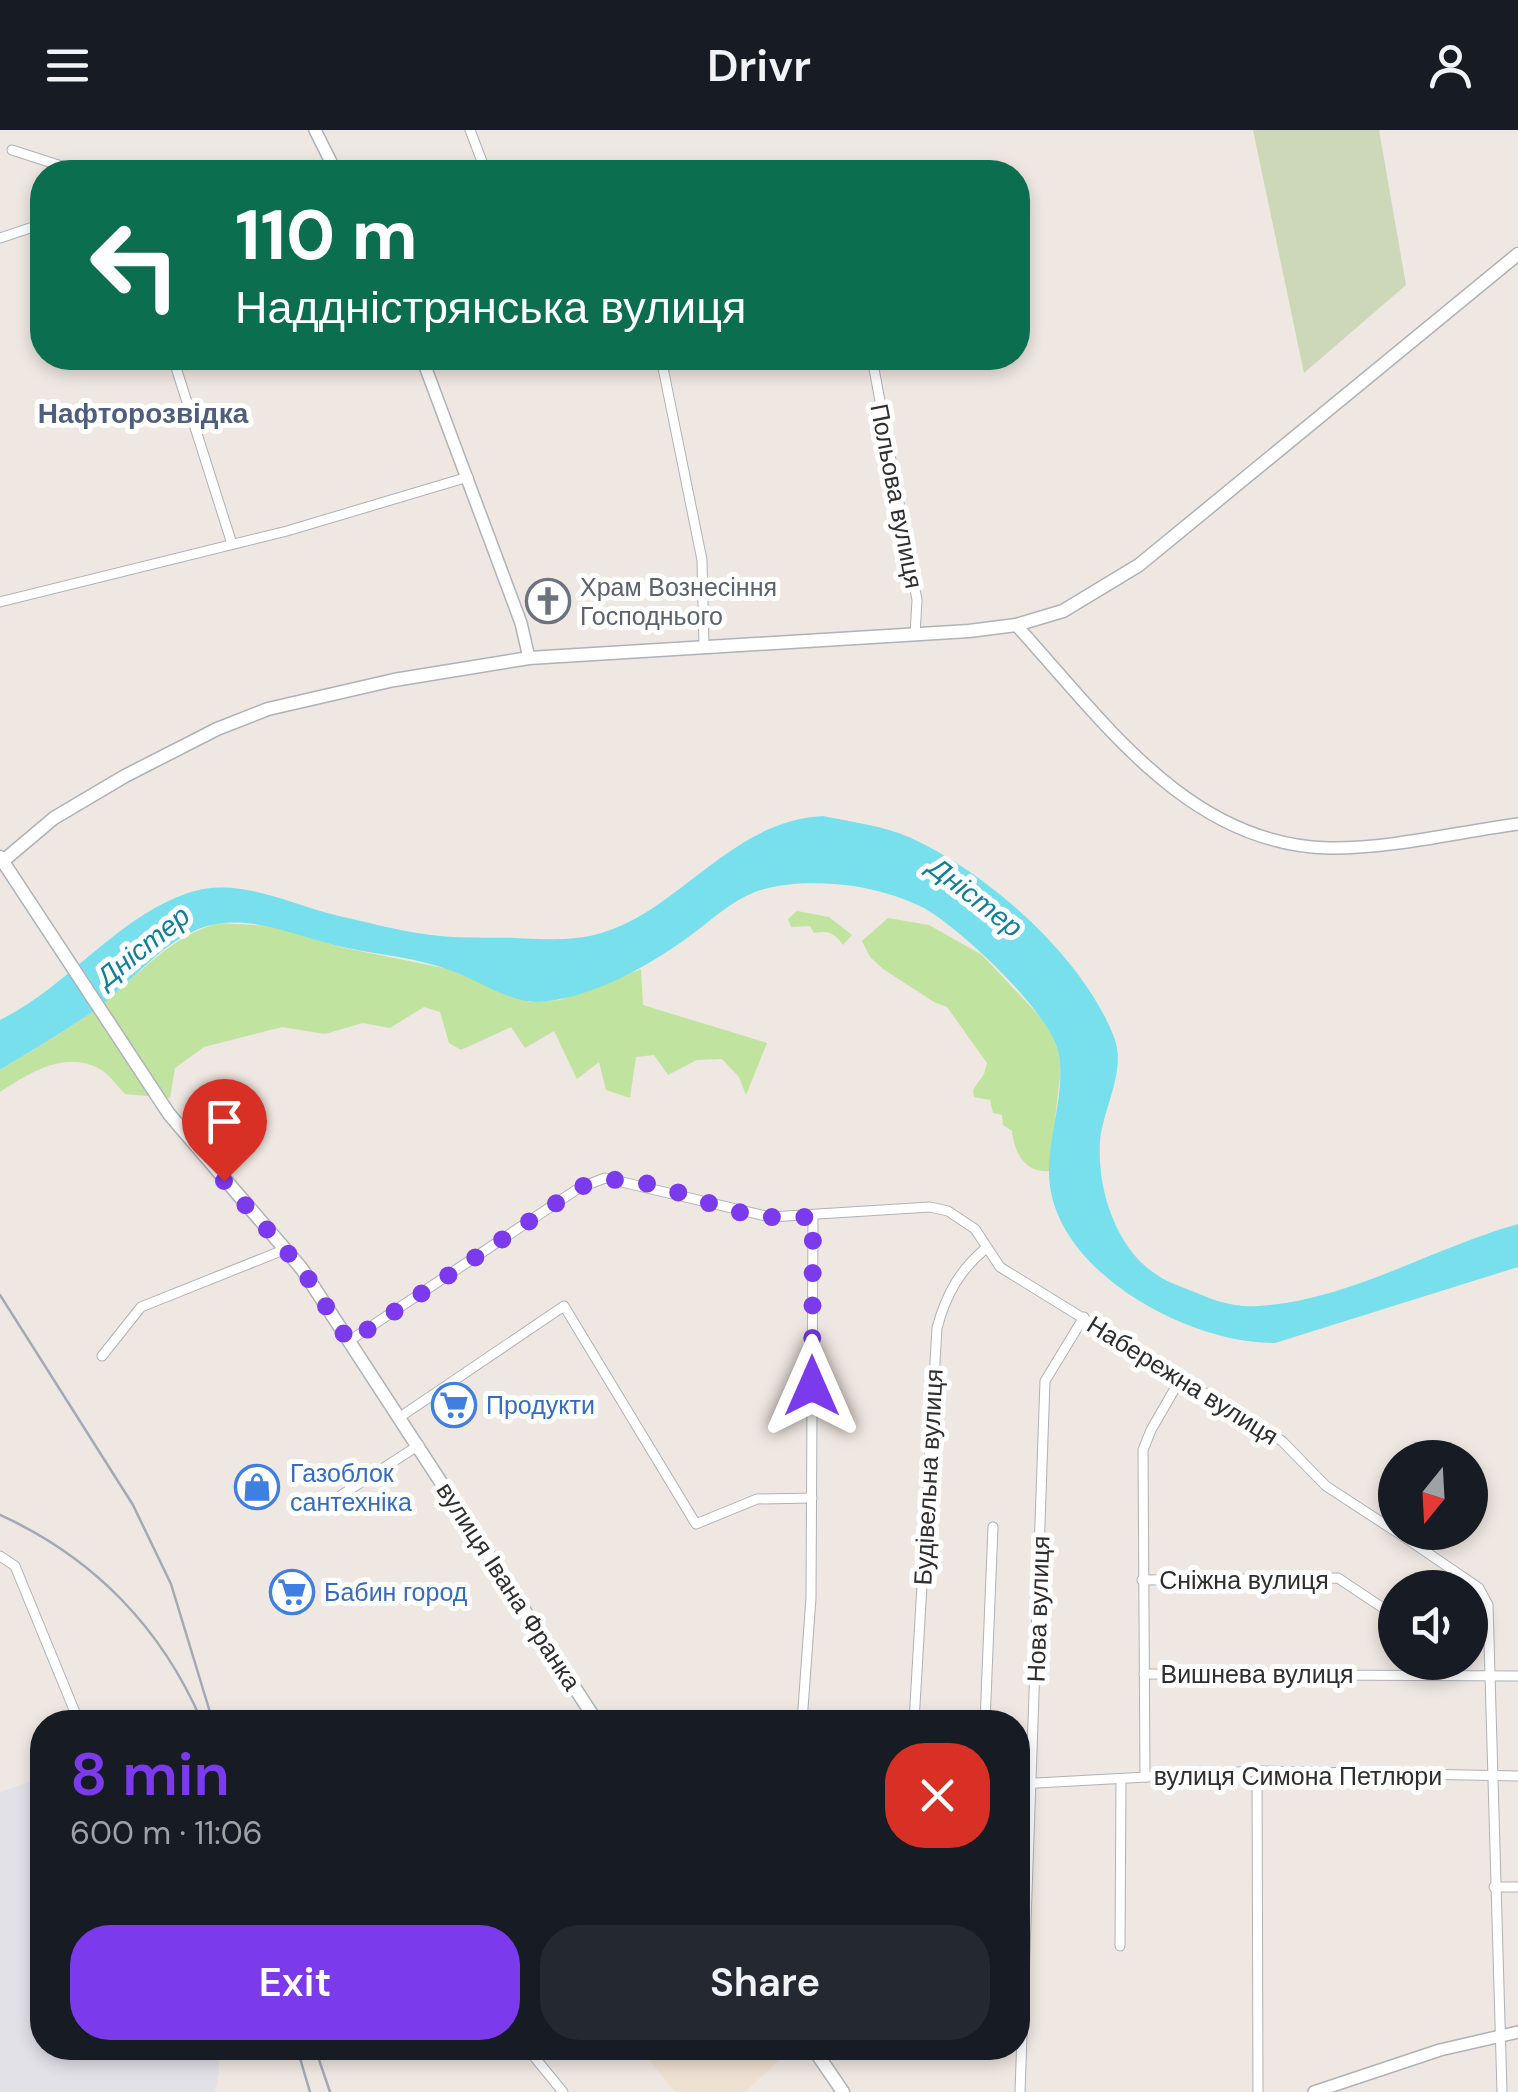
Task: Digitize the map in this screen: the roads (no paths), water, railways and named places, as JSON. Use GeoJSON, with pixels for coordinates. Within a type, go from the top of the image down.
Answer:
{"type":"FeatureCollection","features":[{"type":"Feature","properties":{"kind":"main road"},"geometry":{"type":"LineString","coordinates":[[2,859],[54,818],[125,776],[217,729],[268,709],[394,680],[529,658],[915,635],[1016,625],[1063,611],[1138,565],[1518,254]]}},
{"type":"Feature","properties":{"kind":"main road","name":"вулиця Івана Франка"},"geometry":{"type":"LineString","coordinates":[[2,859],[169,1114],[286,1248],[419,1444],[588,1710]]}},
{"type":"Feature","properties":{"kind":"main road"},"geometry":{"type":"LineString","coordinates":[[821,2060],[843,2092]]}},
{"type":"Feature","properties":{"kind":"street"},"geometry":{"type":"LineString","coordinates":[[315,130],[330,160]]}},
{"type":"Feature","properties":{"kind":"street"},"geometry":{"type":"LineString","coordinates":[[470,130],[481,160]]}},
{"type":"Feature","properties":{"kind":"street"},"geometry":{"type":"LineString","coordinates":[[12,150],[43,160]]}},
{"type":"Feature","properties":{"kind":"street"},"geometry":{"type":"LineString","coordinates":[[0,238],[30,228]]}},
{"type":"Feature","properties":{"kind":"street"},"geometry":{"type":"LineString","coordinates":[[176,370],[232,544]]}},
{"type":"Feature","properties":{"kind":"street"},"geometry":{"type":"LineString","coordinates":[[427,370],[521,623],[529,658]]}},
{"type":"Feature","properties":{"kind":"street"},"geometry":{"type":"LineString","coordinates":[[663,370],[702,560],[704,647]]}},
{"type":"Feature","properties":{"kind":"street","name":"Польова вулиця"},"geometry":{"type":"LineString","coordinates":[[874,370],[916,600],[915,635]]}},
{"type":"Feature","properties":{"kind":"street"},"geometry":{"type":"LineString","coordinates":[[0,602],[287,531],[468,477]]}},
{"type":"Feature","properties":{"kind":"street"},"geometry":{"type":"LineString","coordinates":[[1016,625],[1149,770],[1189,802],[1240,830],[1282,842],[1329,848],[1518,824]]}},
{"type":"Feature","properties":{"kind":"street"},"geometry":{"type":"LineString","coordinates":[[349,1342],[579,1188],[605,1178],[658,1188],[744,1214],[813,1217],[811,1598],[803,1710]]}},
{"type":"Feature","properties":{"kind":"street","name":"Набережна вулиця"},"geometry":{"type":"LineString","coordinates":[[813,1217],[930,1208],[948,1211],[975,1228],[1000,1267],[1282,1441],[1326,1486],[1378,1520]]}},
{"type":"Feature","properties":{"kind":"street"},"geometry":{"type":"LineString","coordinates":[[102,1356],[141,1307],[286,1248]]}},
{"type":"Feature","properties":{"kind":"street","name":"Будівельна вулиця"},"geometry":{"type":"LineString","coordinates":[[915,1710],[937,1328],[958,1276],[986,1248]]}},
{"type":"Feature","properties":{"kind":"street"},"geometry":{"type":"LineString","coordinates":[[400,1417],[564,1306],[696,1524],[757,1499],[812,1498]]}},
{"type":"Feature","properties":{"kind":"street","name":"Нова вулиця"},"geometry":{"type":"LineString","coordinates":[[1030,1835],[1046,1380],[1084,1317]]}},
{"type":"Feature","properties":{"kind":"street"},"geometry":{"type":"LineString","coordinates":[[1144,1777],[1143,1450],[1150,1430],[1181,1378]]}},
{"type":"Feature","properties":{"kind":"street"},"geometry":{"type":"LineString","coordinates":[[326,1505],[419,1444]]}},
{"type":"Feature","properties":{"kind":"street"},"geometry":{"type":"LineString","coordinates":[[985,1710],[993,1526]]}},
{"type":"Feature","properties":{"kind":"street","name":"Набережна вулиця"},"geometry":{"type":"LineString","coordinates":[[1422,1550],[1484,1594],[1488,1605],[1490,1676]]}},
{"type":"Feature","properties":{"kind":"street"},"geometry":{"type":"LineString","coordinates":[[0,1556],[14,1566],[74,1710]]}},
{"type":"Feature","properties":{"kind":"street","name":"Сніжна вулиця"},"geometry":{"type":"LineString","coordinates":[[1142,1580],[1338,1578],[1378,1605]]}},
{"type":"Feature","properties":{"kind":"street","name":"Вишнева вулиця"},"geometry":{"type":"LineString","coordinates":[[1144,1674],[1378,1675]]}},
{"type":"Feature","properties":{"kind":"street"},"geometry":{"type":"LineString","coordinates":[[1490,1676],[1502,2092]]}},
{"type":"Feature","properties":{"kind":"street","name":"Вишнева вулиця"},"geometry":{"type":"LineString","coordinates":[[1490,1676],[1518,1676]]}},
{"type":"Feature","properties":{"kind":"street"},"geometry":{"type":"LineString","coordinates":[[1257,1772],[1258,2092]]}},
{"type":"Feature","properties":{"kind":"street","name":"вулиця Симона Петлюри"},"geometry":{"type":"LineString","coordinates":[[1032,1784],[1257,1772],[1518,1776]]}},
{"type":"Feature","properties":{"kind":"street"},"geometry":{"type":"LineString","coordinates":[[1120,1946],[1121,1779]]}},
{"type":"Feature","properties":{"kind":"street"},"geometry":{"type":"LineString","coordinates":[[1494,1887],[1518,1887]]}},
{"type":"Feature","properties":{"kind":"street"},"geometry":{"type":"LineString","coordinates":[[1314,2092],[1348,2086],[1440,2050],[1518,2032]]}},
{"type":"Feature","properties":{"kind":"street"},"geometry":{"type":"LineString","coordinates":[[537,2060],[563,2092]]}},
{"type":"Feature","properties":{"kind":"street","name":"Нова вулиця"},"geometry":{"type":"LineString","coordinates":[[1020,2092],[1021,2060]]}},
{"type":"Feature","properties":{"kind":"water","name":"Дністер"},"geometry":{"type":"Polygon","coordinates":[[[823,816],[890,830],[941,853],[1001,895],[1080,977],[1100,1007],[1117,1050],[1116,1076],[1100,1141],[1106,1197],[1130,1249],[1157,1275],[1232,1305],[1291,1302],[1357,1284],[1518,1224],[1518,1267],[1275,1343],[1204,1331],[1166,1316],[1130,1295],[1099,1270],[1073,1241],[1056,1209],[1049,1174],[1060,1065],[1051,1034],[1038,1014],[1001,972],[940,918],[896,896],[845,885],[800,884],[755,892],[635,970],[596,989],[537,1002],[516,998],[426,963],[347,948],[271,927],[213,925],[170,945],[92,1012],[0,1070],[0,1020],[48,990],[137,919],[188,893],[244,889],[335,915],[442,936],[581,938],[621,926],[650,910],[758,834],[789,822],[823,816]]]}},
{"type":"Feature","properties":{"kind":"railway"},"geometry":{"type":"LineString","coordinates":[[0,1295],[133,1505],[171,1584],[209,1710]]}},
{"type":"Feature","properties":{"kind":"railway"},"geometry":{"type":"LineString","coordinates":[[0,1515],[65,1552],[121,1599],[167,1656],[196,1710]]}},
{"type":"Feature","properties":{"kind":"railway"},"geometry":{"type":"LineString","coordinates":[[301,2060],[310,2092]]}},
{"type":"Feature","properties":{"kind":"railway"},"geometry":{"type":"LineString","coordinates":[[319,2060],[330,2092]]}},
{"type":"Feature","properties":{"kind":"place","name":"Храм Вознесіння Господнього"},"geometry":{"type":"Point","coordinates":[548,601]}},
{"type":"Feature","properties":{"kind":"place","name":"Продукти"},"geometry":{"type":"Point","coordinates":[454,1405]}},
{"type":"Feature","properties":{"kind":"place","name":"Газоблок сантехніка"},"geometry":{"type":"Point","coordinates":[257,1487]}},
{"type":"Feature","properties":{"kind":"place","name":"Бабин город"},"geometry":{"type":"Point","coordinates":[292,1592]}},
{"type":"Feature","properties":{"kind":"district","name":"Нафторозвідка"},"geometry":{"type":"Point","coordinates":[143,413]}}]}
